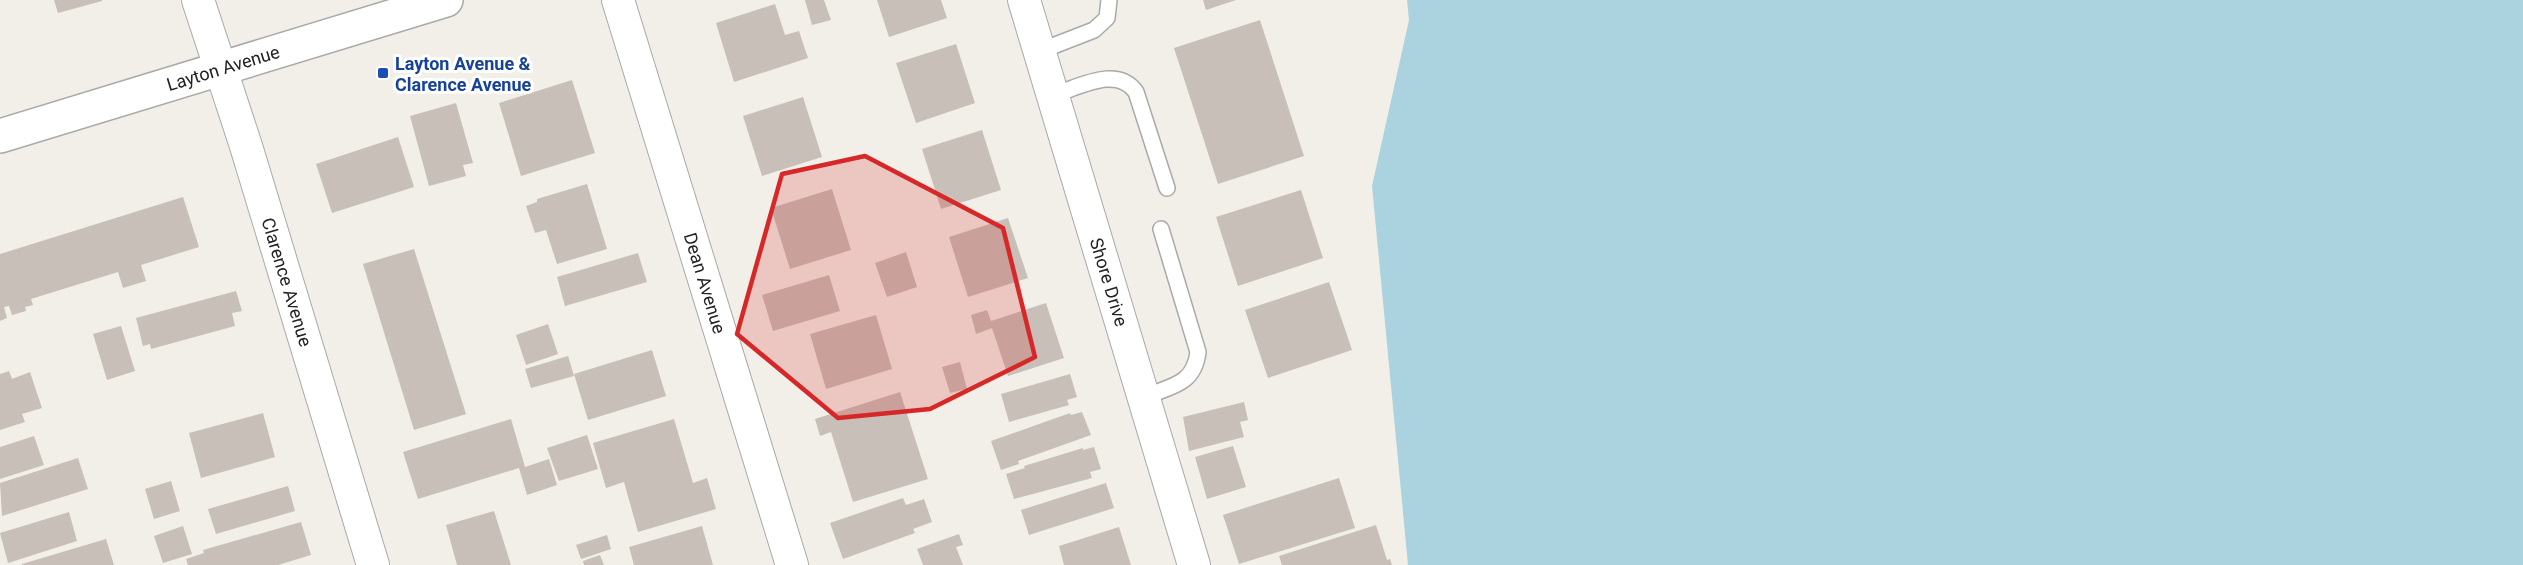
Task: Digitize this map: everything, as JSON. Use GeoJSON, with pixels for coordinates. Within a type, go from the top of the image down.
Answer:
{"type":"FeatureCollection","features":[{"type":"Feature","properties":{"kind":"street","name":"Clarence Avenue"},"geometry":{"type":"LineString","coordinates":[[198,0],[373,565]]}},
{"type":"Feature","properties":{"kind":"street","name":"Layton Avenue"},"geometry":{"type":"LineString","coordinates":[[0,136],[446,0]]}},
{"type":"Feature","properties":{"kind":"street","name":"Dean Avenue"},"geometry":{"type":"LineString","coordinates":[[618,0],[792,565]]}},
{"type":"Feature","properties":{"kind":"street","name":"Shore Drive"},"geometry":{"type":"LineString","coordinates":[[1024,0],[1194,565]]}},
{"type":"Feature","properties":{"kind":"lane"},"geometry":{"type":"LineString","coordinates":[[1040,51],[1094,30],[1107,18],[1109,0]]}},
{"type":"Feature","properties":{"kind":"lane"},"geometry":{"type":"LineString","coordinates":[[1053,95],[1109,78],[1120,78],[1130,83],[1136,92],[1167,188]]}},
{"type":"Feature","properties":{"kind":"lane"},"geometry":{"type":"LineString","coordinates":[[1144,398],[1186,380],[1196,366],[1198,352],[1161,229]]}},
{"type":"Feature","properties":{"kind":"highlighted area"},"geometry":{"type":"Polygon","coordinates":[[[865,156],[1003,228],[1035,357],[930,409],[838,418],[737,334],[782,174],[865,156]]]}},
{"type":"Feature","properties":{"kind":"water"},"geometry":{"type":"Polygon","coordinates":[[[1407,0],[2523,0],[2523,565],[1408,565],[1372,186],[1409,20],[1407,0]]]}},
{"type":"Feature","properties":{"kind":"building"},"geometry":{"type":"Polygon","coordinates":[[[54,0],[102,0],[102,1],[58,13],[54,0]]]}},
{"type":"Feature","properties":{"kind":"building"},"geometry":{"type":"Polygon","coordinates":[[[805,0],[824,0],[831,20],[812,25],[805,0]]]}},
{"type":"Feature","properties":{"kind":"building"},"geometry":{"type":"Polygon","coordinates":[[[877,0],[941,0],[947,18],[889,37],[877,0]]]}},
{"type":"Feature","properties":{"kind":"building"},"geometry":{"type":"Polygon","coordinates":[[[1203,0],[1236,0],[1206,10],[1203,0]]]}},
{"type":"Feature","properties":{"kind":"building"},"geometry":{"type":"Polygon","coordinates":[[[775,4],[785,35],[799,31],[808,58],[734,82],[716,23],[775,4]]]}},
{"type":"Feature","properties":{"kind":"building"},"geometry":{"type":"Polygon","coordinates":[[[1260,20],[1304,156],[1218,184],[1174,48],[1260,20]]]}},
{"type":"Feature","properties":{"kind":"building"},"geometry":{"type":"Polygon","coordinates":[[[956,44],[975,103],[916,123],[896,63],[956,44]]]}},
{"type":"Feature","properties":{"kind":"building"},"geometry":{"type":"Polygon","coordinates":[[[572,80],[595,153],[521,176],[499,103],[572,80]]]}},
{"type":"Feature","properties":{"kind":"building"},"geometry":{"type":"Polygon","coordinates":[[[803,97],[822,157],[762,176],[743,116],[803,97]]]}},
{"type":"Feature","properties":{"kind":"building"},"geometry":{"type":"Polygon","coordinates":[[[456,103],[473,163],[463,165],[466,176],[429,186],[410,116],[456,103]]]}},
{"type":"Feature","properties":{"kind":"building"},"geometry":{"type":"Polygon","coordinates":[[[982,130],[1001,190],[941,209],[922,149],[982,130]]]}},
{"type":"Feature","properties":{"kind":"building"},"geometry":{"type":"Polygon","coordinates":[[[398,137],[414,187],[332,213],[316,164],[398,137]]]}},
{"type":"Feature","properties":{"kind":"building"},"geometry":{"type":"Polygon","coordinates":[[[587,184],[607,249],[557,264],[546,230],[535,233],[526,206],[537,202],[537,199],[587,184]]]}},
{"type":"Feature","properties":{"kind":"building"},"geometry":{"type":"Polygon","coordinates":[[[832,189],[851,250],[790,269],[771,208],[832,189]]]}},
{"type":"Feature","properties":{"kind":"building"},"geometry":{"type":"Polygon","coordinates":[[[1301,190],[1323,258],[1238,286],[1216,217],[1301,190]]]}},
{"type":"Feature","properties":{"kind":"building"},"geometry":{"type":"Polygon","coordinates":[[[183,197],[199,247],[141,265],[146,281],[123,288],[118,272],[31,299],[33,305],[25,307],[26,311],[12,315],[9,306],[4,307],[7,318],[0,321],[0,254],[183,197]]]}},
{"type":"Feature","properties":{"kind":"building"},"geometry":{"type":"Polygon","coordinates":[[[1008,218],[1028,278],[968,297],[949,237],[1008,218]]]}},
{"type":"Feature","properties":{"kind":"building"},"geometry":{"type":"Polygon","coordinates":[[[414,249],[466,414],[414,430],[363,264],[414,249]]]}},
{"type":"Feature","properties":{"kind":"building"},"geometry":{"type":"Polygon","coordinates":[[[906,252],[917,287],[887,297],[875,263],[906,252]]]}},
{"type":"Feature","properties":{"kind":"building"},"geometry":{"type":"Polygon","coordinates":[[[638,253],[647,282],[565,306],[557,277],[638,253]]]}},
{"type":"Feature","properties":{"kind":"building"},"geometry":{"type":"Polygon","coordinates":[[[829,275],[840,311],[773,331],[762,295],[829,275]]]}},
{"type":"Feature","properties":{"kind":"building"},"geometry":{"type":"Polygon","coordinates":[[[1329,282],[1352,350],[1268,378],[1245,310],[1329,282]]]}},
{"type":"Feature","properties":{"kind":"building"},"geometry":{"type":"Polygon","coordinates":[[[236,291],[242,311],[232,313],[235,326],[151,349],[150,344],[143,346],[136,318],[236,291]]]}},
{"type":"Feature","properties":{"kind":"building"},"geometry":{"type":"Polygon","coordinates":[[[1046,303],[1064,358],[1008,376],[992,328],[976,334],[971,315],[987,310],[991,321],[1046,303]]]}},
{"type":"Feature","properties":{"kind":"building"},"geometry":{"type":"Polygon","coordinates":[[[876,315],[892,369],[826,389],[810,334],[876,315]]]}},
{"type":"Feature","properties":{"kind":"building"},"geometry":{"type":"Polygon","coordinates":[[[548,324],[558,354],[526,365],[516,335],[548,324]]]}},
{"type":"Feature","properties":{"kind":"building"},"geometry":{"type":"Polygon","coordinates":[[[121,326],[135,371],[107,380],[93,334],[121,326]]]}},
{"type":"Feature","properties":{"kind":"building"},"geometry":{"type":"Polygon","coordinates":[[[652,350],[666,396],[588,420],[574,374],[652,350]]]}},
{"type":"Feature","properties":{"kind":"building"},"geometry":{"type":"Polygon","coordinates":[[[568,356],[574,376],[531,388],[525,369],[568,356]]]}},
{"type":"Feature","properties":{"kind":"building"},"geometry":{"type":"Polygon","coordinates":[[[960,362],[967,389],[950,393],[942,367],[960,362]]]}},
{"type":"Feature","properties":{"kind":"building"},"geometry":{"type":"Polygon","coordinates":[[[9,371],[12,379],[30,372],[42,408],[22,414],[25,422],[0,430],[0,374],[9,371]]]}},
{"type":"Feature","properties":{"kind":"building"},"geometry":{"type":"Polygon","coordinates":[[[1070,374],[1077,397],[1067,400],[1069,405],[1009,422],[1001,394],[1070,374]]]}},
{"type":"Feature","properties":{"kind":"building"},"geometry":{"type":"Polygon","coordinates":[[[900,392],[928,479],[853,502],[831,432],[820,436],[815,419],[900,392]]]}},
{"type":"Feature","properties":{"kind":"building"},"geometry":{"type":"Polygon","coordinates":[[[1244,402],[1248,420],[1240,422],[1244,437],[1189,451],[1183,417],[1244,402]]]}},
{"type":"Feature","properties":{"kind":"building"},"geometry":{"type":"Polygon","coordinates":[[[1082,412],[1091,435],[1018,461],[1019,464],[1001,470],[991,441],[1070,413],[1071,415],[1082,412]]]}},
{"type":"Feature","properties":{"kind":"building"},"geometry":{"type":"Polygon","coordinates":[[[263,413],[275,457],[201,478],[189,433],[263,413]]]}},
{"type":"Feature","properties":{"kind":"building"},"geometry":{"type":"Polygon","coordinates":[[[511,419],[525,467],[549,459],[557,485],[527,495],[519,468],[418,499],[403,452],[511,419]]]}},
{"type":"Feature","properties":{"kind":"building"},"geometry":{"type":"Polygon","coordinates":[[[674,419],[693,483],[707,478],[716,509],[638,532],[624,482],[606,488],[593,443],[674,419]]]}},
{"type":"Feature","properties":{"kind":"building"},"geometry":{"type":"Polygon","coordinates":[[[587,435],[598,469],[559,481],[547,448],[587,435]]]}},
{"type":"Feature","properties":{"kind":"building"},"geometry":{"type":"Polygon","coordinates":[[[34,436],[44,465],[0,479],[0,447],[34,436]]]}},
{"type":"Feature","properties":{"kind":"building"},"geometry":{"type":"Polygon","coordinates":[[[1233,446],[1246,487],[1207,499],[1195,457],[1233,446]]]}},
{"type":"Feature","properties":{"kind":"building"},"geometry":{"type":"Polygon","coordinates":[[[1094,447],[1101,469],[1090,472],[1092,478],[1014,499],[1006,474],[1025,468],[1024,466],[1083,448],[1083,450],[1094,447]]]}},
{"type":"Feature","properties":{"kind":"building"},"geometry":{"type":"Polygon","coordinates":[[[78,458],[88,489],[2,516],[0,483],[78,458]]]}},
{"type":"Feature","properties":{"kind":"building"},"geometry":{"type":"Polygon","coordinates":[[[1339,478],[1355,528],[1239,564],[1223,515],[1339,478]]]}},
{"type":"Feature","properties":{"kind":"building"},"geometry":{"type":"Polygon","coordinates":[[[171,481],[180,511],[154,519],[145,489],[171,481]]]}},
{"type":"Feature","properties":{"kind":"building"},"geometry":{"type":"Polygon","coordinates":[[[1106,483],[1114,508],[1029,535],[1021,510],[1106,483]]]}},
{"type":"Feature","properties":{"kind":"building"},"geometry":{"type":"Polygon","coordinates":[[[288,486],[295,511],[216,534],[208,509],[288,486]]]}},
{"type":"Feature","properties":{"kind":"building"},"geometry":{"type":"Polygon","coordinates":[[[903,498],[906,505],[924,499],[932,522],[913,529],[915,533],[843,559],[830,523],[903,498]]]}},
{"type":"Feature","properties":{"kind":"building"},"geometry":{"type":"Polygon","coordinates":[[[494,511],[511,565],[457,565],[446,525],[494,511]]]}},
{"type":"Feature","properties":{"kind":"building"},"geometry":{"type":"Polygon","coordinates":[[[69,512],[77,541],[8,563],[0,533],[69,512]]]}},
{"type":"Feature","properties":{"kind":"building"},"geometry":{"type":"Polygon","coordinates":[[[301,522],[311,555],[278,565],[188,565],[186,559],[204,553],[203,550],[301,522]]]}},
{"type":"Feature","properties":{"kind":"building"},"geometry":{"type":"Polygon","coordinates":[[[1376,525],[1387,560],[1390,559],[1392,565],[1282,565],[1279,556],[1376,525]]]}},
{"type":"Feature","properties":{"kind":"building"},"geometry":{"type":"Polygon","coordinates":[[[183,526],[192,554],[163,563],[154,536],[183,526]]]}},
{"type":"Feature","properties":{"kind":"building"},"geometry":{"type":"Polygon","coordinates":[[[702,526],[713,565],[634,565],[629,547],[702,526]]]}},
{"type":"Feature","properties":{"kind":"building"},"geometry":{"type":"Polygon","coordinates":[[[1119,527],[1131,565],[1064,565],[1059,546],[1119,527]]]}},
{"type":"Feature","properties":{"kind":"building"},"geometry":{"type":"Polygon","coordinates":[[[959,534],[963,545],[956,547],[963,565],[923,565],[917,549],[959,534]]]}},
{"type":"Feature","properties":{"kind":"building"},"geometry":{"type":"Polygon","coordinates":[[[607,535],[611,549],[581,559],[576,545],[607,535]]]}},
{"type":"Feature","properties":{"kind":"building"},"geometry":{"type":"Polygon","coordinates":[[[106,539],[114,565],[22,565],[22,564],[106,539]]]}},
{"type":"Feature","properties":{"kind":"building"},"geometry":{"type":"Polygon","coordinates":[[[600,555],[604,565],[584,565],[583,561],[600,555]]]}},
{"type":"Feature","properties":{"kind":"place","name":"Layton Avenue & Clarence Avenue"},"geometry":{"type":"Point","coordinates":[383,73]}}]}
